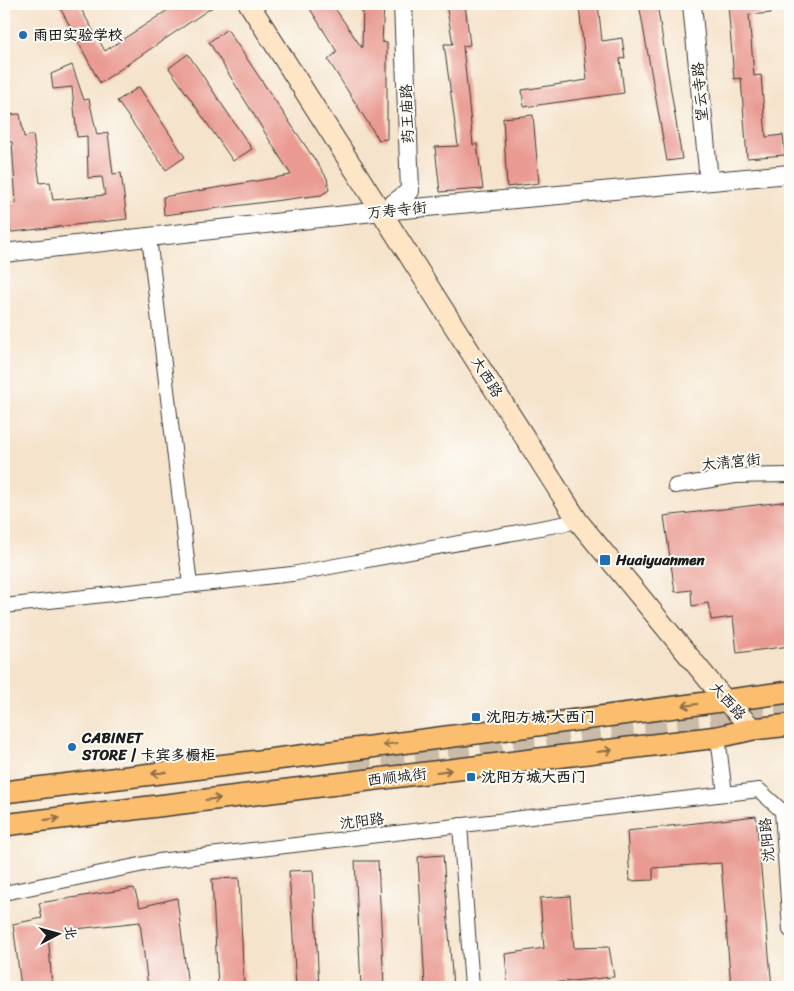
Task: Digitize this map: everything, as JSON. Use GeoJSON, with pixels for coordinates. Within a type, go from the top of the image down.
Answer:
{"type":"FeatureCollection","features":[{"type":"Feature","properties":{"kind":"main road","name":"大西路"},"geometry":{"type":"LineString","coordinates":[[248,4],[382,211],[578,521],[725,700],[753,729]]}},
{"type":"Feature","properties":{"kind":"main road"},"geometry":{"type":"LineString","coordinates":[[4,792],[309,755],[790,692]]}},
{"type":"Feature","properties":{"kind":"main road","name":"西顺城街"},"geometry":{"type":"LineString","coordinates":[[4,825],[718,737],[753,729],[790,725]]}},
{"type":"Feature","properties":{"kind":"street","name":"药王庙路"},"geometry":{"type":"LineString","coordinates":[[382,211],[410,191],[403,4]]}},
{"type":"Feature","properties":{"kind":"street","name":"望云寺路"},"geometry":{"type":"LineString","coordinates":[[692,4],[709,181]]}},
{"type":"Feature","properties":{"kind":"street","name":"万寿寺街"},"geometry":{"type":"LineString","coordinates":[[4,252],[382,211],[790,174]]}},
{"type":"Feature","properties":{"kind":"street"},"geometry":{"type":"LineString","coordinates":[[149,237],[190,585]]}},
{"type":"Feature","properties":{"kind":"street","name":"太清宫街"},"geometry":{"type":"LineString","coordinates":[[675,486],[735,476],[790,475]]}},
{"type":"Feature","properties":{"kind":"street"},"geometry":{"type":"LineString","coordinates":[[4,606],[292,574],[578,521]]}},
{"type":"Feature","properties":{"kind":"street"},"geometry":{"type":"LineString","coordinates":[[718,737],[725,794]]}},
{"type":"Feature","properties":{"kind":"street","name":"沈阳路"},"geometry":{"type":"LineString","coordinates":[[4,893],[159,861],[758,790],[786,810],[790,930]]}},
{"type":"Feature","properties":{"kind":"street"},"geometry":{"type":"LineString","coordinates":[[460,825],[472,987]]}},
{"type":"Feature","properties":{"kind":"building"},"geometry":{"type":"Polygon","coordinates":[[[58,4],[78,4],[105,51],[177,4],[217,4],[100,83],[58,4]]]}},
{"type":"Feature","properties":{"kind":"building"},"geometry":{"type":"Polygon","coordinates":[[[307,4],[332,4],[362,48],[363,4],[384,4],[382,42],[387,43],[387,139],[379,140],[328,60],[337,52],[307,4]]]}},
{"type":"Feature","properties":{"kind":"building"},"geometry":{"type":"Polygon","coordinates":[[[446,4],[465,4],[470,45],[463,46],[473,145],[477,144],[483,189],[440,192],[435,147],[458,146],[444,44],[453,44],[446,4]]]}},
{"type":"Feature","properties":{"kind":"building"},"geometry":{"type":"Polygon","coordinates":[[[598,4],[602,41],[622,38],[625,58],[620,59],[624,93],[524,107],[522,90],[587,80],[579,7],[598,4]]]}},
{"type":"Feature","properties":{"kind":"building"},"geometry":{"type":"Polygon","coordinates":[[[639,4],[657,4],[682,159],[667,161],[639,4]]]}},
{"type":"Feature","properties":{"kind":"building"},"geometry":{"type":"Polygon","coordinates":[[[728,4],[771,4],[771,13],[749,15],[754,76],[761,75],[766,137],[783,135],[785,155],[747,158],[741,78],[734,79],[728,4]]]}},
{"type":"Feature","properties":{"kind":"building"},"geometry":{"type":"Polygon","coordinates":[[[227,29],[327,178],[329,190],[321,195],[164,215],[163,197],[291,175],[209,42],[227,29]]]}},
{"type":"Feature","properties":{"kind":"building"},"geometry":{"type":"Polygon","coordinates":[[[188,54],[252,149],[233,161],[169,68],[188,54]]]}},
{"type":"Feature","properties":{"kind":"building"},"geometry":{"type":"Polygon","coordinates":[[[72,65],[84,100],[89,99],[97,135],[108,133],[113,174],[121,173],[127,219],[4,233],[4,204],[16,203],[12,142],[4,141],[4,115],[20,114],[24,137],[33,135],[40,183],[50,182],[53,200],[105,195],[102,177],[88,178],[87,136],[77,137],[72,87],[53,89],[51,74],[72,65]]]}},
{"type":"Feature","properties":{"kind":"building"},"geometry":{"type":"Polygon","coordinates":[[[139,87],[185,157],[166,170],[117,101],[139,87]]]}},
{"type":"Feature","properties":{"kind":"building"},"geometry":{"type":"Polygon","coordinates":[[[533,115],[539,183],[507,187],[503,118],[533,115]]]}},
{"type":"Feature","properties":{"kind":"building"},"geometry":{"type":"Polygon","coordinates":[[[790,501],[790,646],[737,653],[733,617],[711,620],[708,603],[692,606],[691,590],[675,592],[664,516],[790,501]]]}},
{"type":"Feature","properties":{"kind":"building"},"geometry":{"type":"Polygon","coordinates":[[[756,816],[772,987],[731,987],[721,863],[653,868],[653,880],[630,881],[627,831],[756,816]]]}},
{"type":"Feature","properties":{"kind":"building"},"geometry":{"type":"Polygon","coordinates":[[[443,855],[453,987],[425,987],[418,857],[443,855]]]}},
{"type":"Feature","properties":{"kind":"building"},"geometry":{"type":"Polygon","coordinates":[[[355,861],[378,861],[384,987],[361,987],[355,861]]]}},
{"type":"Feature","properties":{"kind":"building"},"geometry":{"type":"Polygon","coordinates":[[[313,870],[319,987],[296,987],[289,871],[313,870]]]}},
{"type":"Feature","properties":{"kind":"building"},"geometry":{"type":"Polygon","coordinates":[[[239,878],[244,987],[218,987],[212,879],[239,878]]]}},
{"type":"Feature","properties":{"kind":"building"},"geometry":{"type":"Polygon","coordinates":[[[134,888],[140,907],[177,898],[188,987],[148,987],[140,922],[48,932],[52,987],[21,987],[13,924],[42,918],[39,903],[134,888]]]}},
{"type":"Feature","properties":{"kind":"building"},"geometry":{"type":"Polygon","coordinates":[[[570,896],[574,948],[609,947],[614,977],[508,987],[505,954],[544,948],[540,898],[570,896]]]}},
{"type":"Feature","properties":{"kind":"tunnel"},"geometry":{"type":"LineString","coordinates":[[349,760],[790,707]]}},
{"type":"Feature","properties":{"kind":"place","name":"雨田实验学校"},"geometry":{"type":"Point","coordinates":[23,35]}},
{"type":"Feature","properties":{"kind":"place","name":"Huaiyuanmen"},"geometry":{"type":"Point","coordinates":[605,560]}},
{"type":"Feature","properties":{"kind":"place","name":"沈阳方城·大西门"},"geometry":{"type":"Point","coordinates":[476,717]}},
{"type":"Feature","properties":{"kind":"place","name":"CABINET STORE | 卡宾多橱柜"},"geometry":{"type":"Point","coordinates":[72,747]}},
{"type":"Feature","properties":{"kind":"place","name":"沈阳方城大西门"},"geometry":{"type":"Point","coordinates":[471,777]}}]}
